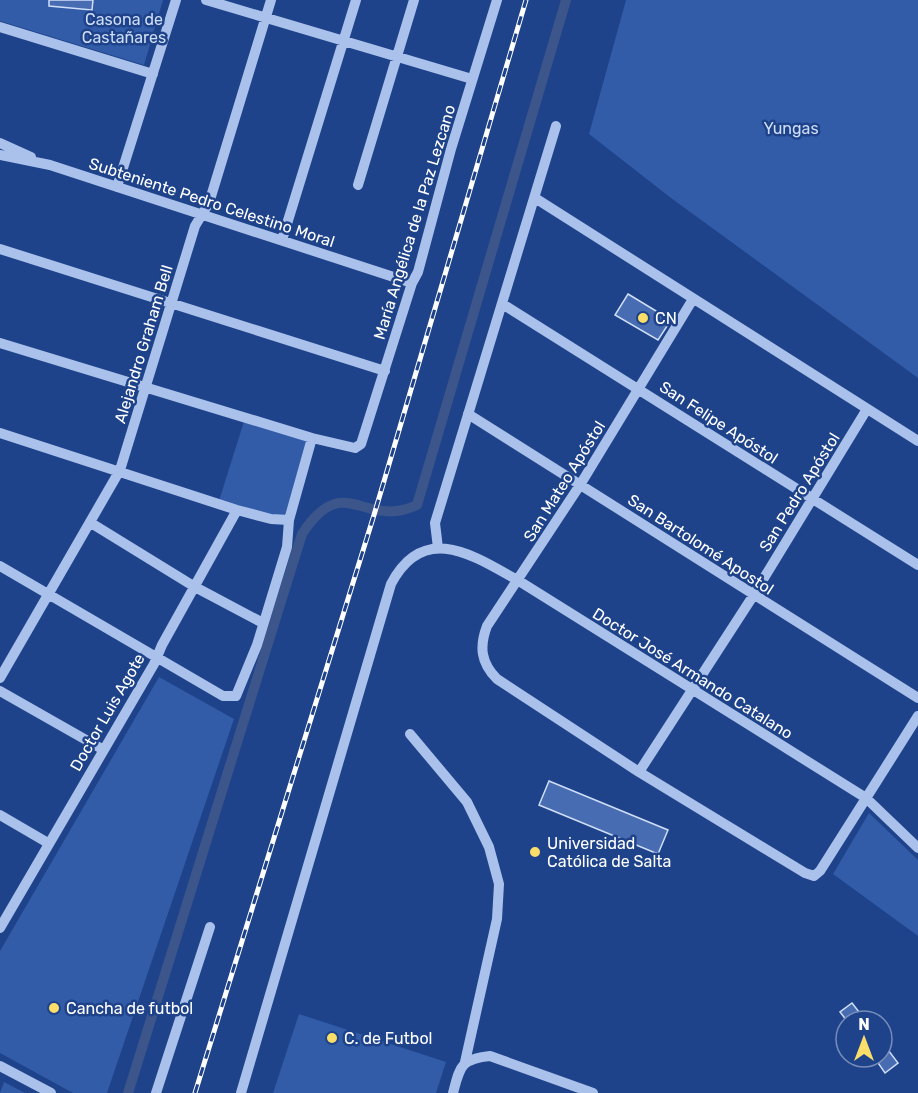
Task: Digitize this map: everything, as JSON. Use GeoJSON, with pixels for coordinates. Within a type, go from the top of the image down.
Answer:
{"type":"FeatureCollection","features":[{"type":"Feature","properties":{"kind":"street"},"geometry":{"type":"LineString","coordinates":[[117,187],[176,0]]}},
{"type":"Feature","properties":{"kind":"street"},"geometry":{"type":"LineString","coordinates":[[206,0],[472,79]]}},
{"type":"Feature","properties":{"kind":"street","name":"Alejandro Graham Bell"},"geometry":{"type":"LineString","coordinates":[[0,678],[120,470],[195,226],[209,202],[271,0]]}},
{"type":"Feature","properties":{"kind":"street"},"geometry":{"type":"LineString","coordinates":[[282,240],[356,0]]}},
{"type":"Feature","properties":{"kind":"street"},"geometry":{"type":"LineString","coordinates":[[358,185],[414,0]]}},
{"type":"Feature","properties":{"kind":"street","name":"María Angélica de la Paz Lezcano"},"geometry":{"type":"LineString","coordinates":[[312,438],[355,448],[361,444],[412,282],[418,272],[472,79],[497,0]]}},
{"type":"Feature","properties":{"kind":"street"},"geometry":{"type":"LineString","coordinates":[[0,27],[153,74]]}},
{"type":"Feature","properties":{"kind":"street"},"geometry":{"type":"LineString","coordinates":[[241,1093],[391,584],[408,560],[438,548],[435,523],[504,304],[556,126]]}},
{"type":"Feature","properties":{"kind":"street"},"geometry":{"type":"LineString","coordinates":[[0,143],[50,165]]}},
{"type":"Feature","properties":{"kind":"street","name":"Subteniente Pedro Celestino Moral"},"geometry":{"type":"LineString","coordinates":[[0,155],[50,165],[412,282]]}},
{"type":"Feature","properties":{"kind":"street"},"geometry":{"type":"LineString","coordinates":[[535,198],[918,441]]}},
{"type":"Feature","properties":{"kind":"street"},"geometry":{"type":"LineString","coordinates":[[0,249],[385,371]]}},
{"type":"Feature","properties":{"kind":"street","name":"San Mateo Apóstol"},"geometry":{"type":"LineString","coordinates":[[639,772],[497,679],[487,669],[483,659],[483,637],[580,485],[693,299]]}},
{"type":"Feature","properties":{"kind":"street","name":"San Felipe Apóstol"},"geometry":{"type":"LineString","coordinates":[[504,304],[918,565]]}},
{"type":"Feature","properties":{"kind":"street"},"geometry":{"type":"LineString","coordinates":[[0,343],[312,438],[289,520],[287,547],[243,685],[236,696],[230,698],[223,696],[0,566]]}},
{"type":"Feature","properties":{"kind":"street","name":"San Pedro Apóstol"},"geometry":{"type":"LineString","coordinates":[[639,772],[753,596],[867,409]]}},
{"type":"Feature","properties":{"kind":"street","name":"San Bartolomé Apostol"},"geometry":{"type":"LineString","coordinates":[[468,414],[753,596],[918,698]]}},
{"type":"Feature","properties":{"kind":"street"},"geometry":{"type":"LineString","coordinates":[[0,433],[120,470],[237,510],[271,519],[289,520]]}},
{"type":"Feature","properties":{"kind":"street","name":"Doctor Luis Agote"},"geometry":{"type":"LineString","coordinates":[[0,928],[102,749],[157,658],[237,510]]}},
{"type":"Feature","properties":{"kind":"street"},"geometry":{"type":"LineString","coordinates":[[91,523],[195,587],[263,623]]}},
{"type":"Feature","properties":{"kind":"street","name":"Doctor José Armando Catalano"},"geometry":{"type":"LineString","coordinates":[[438,548],[464,551],[519,581],[866,798],[918,848]]}},
{"type":"Feature","properties":{"kind":"street"},"geometry":{"type":"LineString","coordinates":[[0,691],[102,749]]}},
{"type":"Feature","properties":{"kind":"street"},"geometry":{"type":"LineString","coordinates":[[639,772],[805,873],[814,876],[820,871],[918,716]]}},
{"type":"Feature","properties":{"kind":"street"},"geometry":{"type":"LineString","coordinates":[[410,734],[467,802],[489,847],[499,884],[496,919],[465,1062],[460,1069],[453,1093]]}},
{"type":"Feature","properties":{"kind":"street"},"geometry":{"type":"LineString","coordinates":[[0,815],[48,843]]}},
{"type":"Feature","properties":{"kind":"street"},"geometry":{"type":"LineString","coordinates":[[156,1093],[210,927]]}},
{"type":"Feature","properties":{"kind":"street"},"geometry":{"type":"LineString","coordinates":[[465,1062],[473,1058],[490,1056],[593,1093]]}},
{"type":"Feature","properties":{"kind":"street"},"geometry":{"type":"LineString","coordinates":[[0,1066],[51,1093]]}},
{"type":"Feature","properties":{"kind":"green space","name":"Casona de Castañares"},"geometry":{"type":"Polygon","coordinates":[[[0,0],[163,0],[144,65],[0,21],[0,0]]]}},
{"type":"Feature","properties":{"kind":"green space","name":"Yungas"},"geometry":{"type":"Polygon","coordinates":[[[626,0],[918,0],[918,378],[671,198],[589,134],[626,0]]]}},
{"type":"Feature","properties":{"kind":"green space"},"geometry":{"type":"Polygon","coordinates":[[[245,418],[312,438],[289,520],[218,504],[245,418]]]}},
{"type":"Feature","properties":{"kind":"green space"},"geometry":{"type":"Polygon","coordinates":[[[159,677],[234,719],[107,1093],[73,1093],[0,1053],[0,951],[159,677]]]}},
{"type":"Feature","properties":{"kind":"green space"},"geometry":{"type":"Polygon","coordinates":[[[869,813],[918,860],[918,936],[833,874],[869,813]]]}},
{"type":"Feature","properties":{"kind":"green space","name":"C. de Futbol"},"geometry":{"type":"Polygon","coordinates":[[[299,1014],[446,1062],[436,1093],[273,1093],[299,1014]]]}},
{"type":"Feature","properties":{"kind":"green space"},"geometry":{"type":"Polygon","coordinates":[[[4,1082],[25,1093],[0,1093],[4,1082]]]}},
{"type":"Feature","properties":{"kind":"building"},"geometry":{"type":"Polygon","coordinates":[[[49,0],[93,0],[92,10],[49,6],[49,0]]]}},
{"type":"Feature","properties":{"kind":"building","name":"CN"},"geometry":{"type":"Polygon","coordinates":[[[628,294],[671,320],[658,340],[615,315],[628,294]]]}},
{"type":"Feature","properties":{"kind":"building"},"geometry":{"type":"Polygon","coordinates":[[[549,781],[668,830],[658,854],[539,805],[549,781]]]}},
{"type":"Feature","properties":{"kind":"building"},"geometry":{"type":"Polygon","coordinates":[[[852,1003],[857,1009],[844,1009],[852,1003]]]}},
{"type":"Feature","properties":{"kind":"waterway"},"geometry":{"type":"LineString","coordinates":[[128,1093],[302,534],[317,515],[331,506],[343,503],[382,511],[398,511],[417,505],[566,0]]}},
{"type":"Feature","properties":{"kind":"railway"},"geometry":{"type":"LineString","coordinates":[[195,1093],[374,515],[526,0]]}},
{"type":"Feature","properties":{"kind":"place","name":"CN"},"geometry":{"type":"Point","coordinates":[643,318]}},
{"type":"Feature","properties":{"kind":"place","name":"Universidad Católica de Salta"},"geometry":{"type":"Point","coordinates":[535,852]}},
{"type":"Feature","properties":{"kind":"place","name":"Cancha de futbol"},"geometry":{"type":"Point","coordinates":[54,1008]}},
{"type":"Feature","properties":{"kind":"place","name":"C. de Futbol"},"geometry":{"type":"Point","coordinates":[332,1038]}}]}
